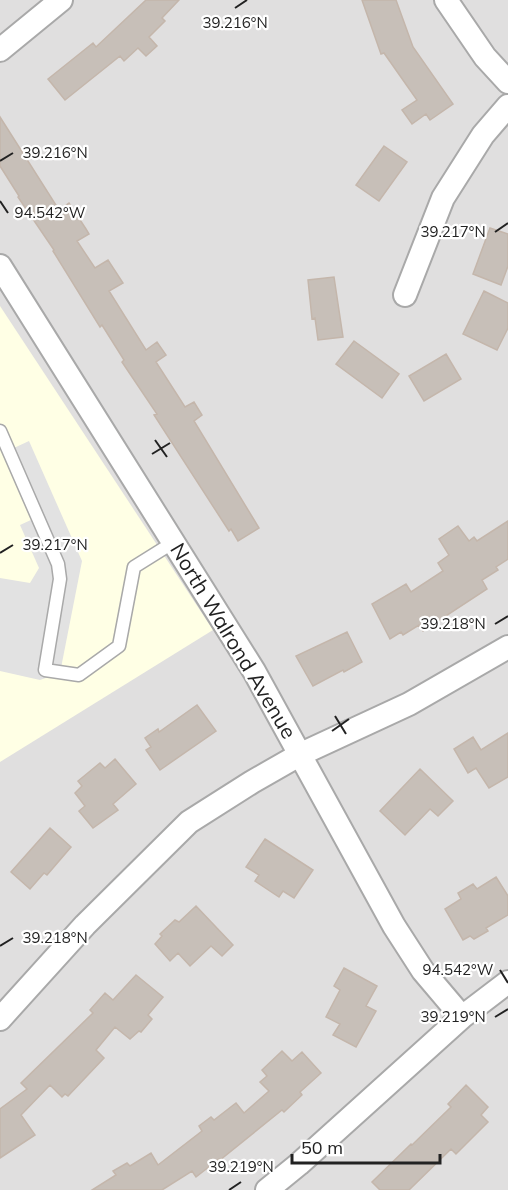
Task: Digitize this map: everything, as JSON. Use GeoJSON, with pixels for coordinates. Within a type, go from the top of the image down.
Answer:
{"type":"FeatureCollection","features":[{"type":"Feature","properties":{"kind":"street"},"geometry":{"type":"LineString","coordinates":[[0,50],[61,0]]}},
{"type":"Feature","properties":{"kind":"street"},"geometry":{"type":"LineString","coordinates":[[446,0],[485,57],[508,82]]}},
{"type":"Feature","properties":{"kind":"street"},"geometry":{"type":"LineString","coordinates":[[405,296],[443,198],[483,135],[508,106]]}},
{"type":"Feature","properties":{"kind":"street","name":"North Walrond Avenue"},"geometry":{"type":"LineString","coordinates":[[0,267],[254,670],[394,926],[423,971],[462,1017]]}},
{"type":"Feature","properties":{"kind":"street"},"geometry":{"type":"LineString","coordinates":[[0,1019],[85,925],[189,822],[301,754],[409,704],[508,647]]}},
{"type":"Feature","properties":{"kind":"street"},"geometry":{"type":"LineString","coordinates":[[267,1190],[462,1017],[508,982]]}},
{"type":"Feature","properties":{"kind":"lane"},"geometry":{"type":"LineString","coordinates":[[0,431],[58,564],[60,579],[45,670],[79,675],[119,646],[134,567],[174,543]]}},
{"type":"Feature","properties":{"kind":"shaded area"},"geometry":{"type":"Polygon","coordinates":[[[0,0],[508,0],[508,1190],[0,1190],[0,0]]]}},
{"type":"Feature","properties":{"kind":"shaded area"},"geometry":{"type":"Polygon","coordinates":[[[0,306],[213,630],[0,762],[0,306]]]}},
{"type":"Feature","properties":{"kind":"shaded area"},"geometry":{"type":"Polygon","coordinates":[[[29,441],[82,561],[60,673],[40,680],[0,671],[0,578],[30,583],[39,568],[20,525],[33,519],[3,453],[29,441]]]}},
{"type":"Feature","properties":{"kind":"building"},"geometry":{"type":"Polygon","coordinates":[[[146,0],[179,0],[162,18],[165,21],[149,37],[157,46],[146,56],[138,48],[124,61],[120,56],[65,100],[48,79],[93,43],[96,47],[146,0]]]}},
{"type":"Feature","properties":{"kind":"building"},"geometry":{"type":"Polygon","coordinates":[[[362,0],[396,0],[413,47],[453,104],[430,120],[426,114],[412,124],[402,110],[417,100],[384,53],[381,54],[362,0]]]}},
{"type":"Feature","properties":{"kind":"building"},"geometry":{"type":"Polygon","coordinates":[[[0,117],[59,210],[69,203],[86,229],[89,234],[77,241],[95,268],[108,260],[123,283],[109,291],[146,350],[157,342],[166,355],[156,362],[185,407],[194,402],[202,415],[194,421],[259,528],[238,541],[231,529],[229,531],[154,415],[157,414],[122,362],[124,360],[102,325],[100,327],[0,166],[0,117]]]}},
{"type":"Feature","properties":{"kind":"building"},"geometry":{"type":"Polygon","coordinates":[[[384,146],[407,162],[379,201],[356,185],[384,146]]]}},
{"type":"Feature","properties":{"kind":"building"},"geometry":{"type":"Polygon","coordinates":[[[490,228],[508,234],[508,266],[501,285],[473,274],[490,228]]]}},
{"type":"Feature","properties":{"kind":"building"},"geometry":{"type":"Polygon","coordinates":[[[334,277],[343,337],[318,340],[315,318],[312,319],[308,280],[334,277]]]}},
{"type":"Feature","properties":{"kind":"building"},"geometry":{"type":"Polygon","coordinates":[[[484,291],[508,303],[508,328],[497,350],[463,334],[484,291]]]}},
{"type":"Feature","properties":{"kind":"building"},"geometry":{"type":"Polygon","coordinates":[[[354,341],[399,374],[382,398],[336,364],[354,341]]]}},
{"type":"Feature","properties":{"kind":"building"},"geometry":{"type":"Polygon","coordinates":[[[446,354],[461,379],[424,401],[409,376],[446,354]]]}},
{"type":"Feature","properties":{"kind":"building"},"geometry":{"type":"Polygon","coordinates":[[[508,521],[508,559],[496,567],[498,570],[482,580],[487,589],[423,631],[419,625],[403,635],[401,632],[390,639],[372,604],[406,584],[411,592],[443,571],[438,563],[449,555],[439,539],[458,526],[469,541],[474,537],[477,541],[508,521]]]}},
{"type":"Feature","properties":{"kind":"building"},"geometry":{"type":"Polygon","coordinates":[[[347,632],[362,662],[313,686],[296,656],[347,632]]]}},
{"type":"Feature","properties":{"kind":"building"},"geometry":{"type":"Polygon","coordinates":[[[197,705],[216,731],[160,770],[146,750],[151,747],[145,738],[158,729],[159,732],[197,705]]]}},
{"type":"Feature","properties":{"kind":"building"},"geometry":{"type":"Polygon","coordinates":[[[508,733],[508,777],[489,788],[476,768],[468,773],[454,749],[473,737],[481,750],[508,733]]]}},
{"type":"Feature","properties":{"kind":"building"},"geometry":{"type":"Polygon","coordinates":[[[115,759],[136,784],[113,804],[118,810],[93,828],[79,811],[85,806],[75,793],[82,786],[78,781],[100,763],[105,768],[115,759]]]}},
{"type":"Feature","properties":{"kind":"building"},"geometry":{"type":"Polygon","coordinates":[[[420,769],[453,801],[438,816],[430,809],[405,835],[380,811],[420,769]]]}},
{"type":"Feature","properties":{"kind":"building"},"geometry":{"type":"Polygon","coordinates":[[[50,828],[71,847],[47,875],[44,873],[30,889],[11,872],[50,828]]]}},
{"type":"Feature","properties":{"kind":"building"},"geometry":{"type":"Polygon","coordinates":[[[265,839],[313,870],[294,898],[283,891],[279,897],[255,881],[259,875],[246,867],[265,839]]]}},
{"type":"Feature","properties":{"kind":"building"},"geometry":{"type":"Polygon","coordinates":[[[496,877],[508,896],[508,915],[486,928],[488,931],[474,939],[470,936],[463,940],[445,909],[461,899],[458,893],[473,884],[477,889],[496,877]]]}},
{"type":"Feature","properties":{"kind":"building"},"geometry":{"type":"Polygon","coordinates":[[[196,906],[233,945],[222,956],[211,946],[190,966],[178,953],[170,961],[155,944],[162,936],[160,934],[175,920],[179,922],[196,906]]]}},
{"type":"Feature","properties":{"kind":"building"},"geometry":{"type":"Polygon","coordinates":[[[344,968],[377,986],[366,1006],[376,1011],[356,1047],[333,1035],[340,1024],[326,1017],[340,990],[334,986],[344,968]]]}},
{"type":"Feature","properties":{"kind":"building"},"geometry":{"type":"Polygon","coordinates":[[[136,975],[163,997],[148,1015],[152,1019],[141,1032],[139,1031],[130,1039],[115,1027],[96,1050],[104,1058],[68,1096],[65,1094],[62,1097],[50,1085],[21,1115],[35,1135],[0,1158],[0,1109],[27,1089],[21,1083],[93,1013],[90,1010],[105,993],[113,1000],[136,975]]]}},
{"type":"Feature","properties":{"kind":"building"},"geometry":{"type":"Polygon","coordinates":[[[282,1051],[292,1061],[302,1052],[321,1073],[300,1092],[302,1095],[284,1112],[282,1110],[220,1160],[196,1177],[192,1171],[162,1190],[92,1190],[116,1175],[113,1171],[127,1163],[130,1166],[151,1153],[158,1165],[202,1131],[199,1126],[211,1117],[214,1120],[236,1103],[244,1113],[269,1091],[260,1082],[267,1076],[262,1070],[282,1051]]]}},
{"type":"Feature","properties":{"kind":"building"},"geometry":{"type":"Polygon","coordinates":[[[466,1085],[488,1107],[481,1115],[488,1122],[456,1154],[451,1149],[409,1190],[380,1190],[372,1182],[451,1107],[448,1104],[466,1085]]]}}]}
